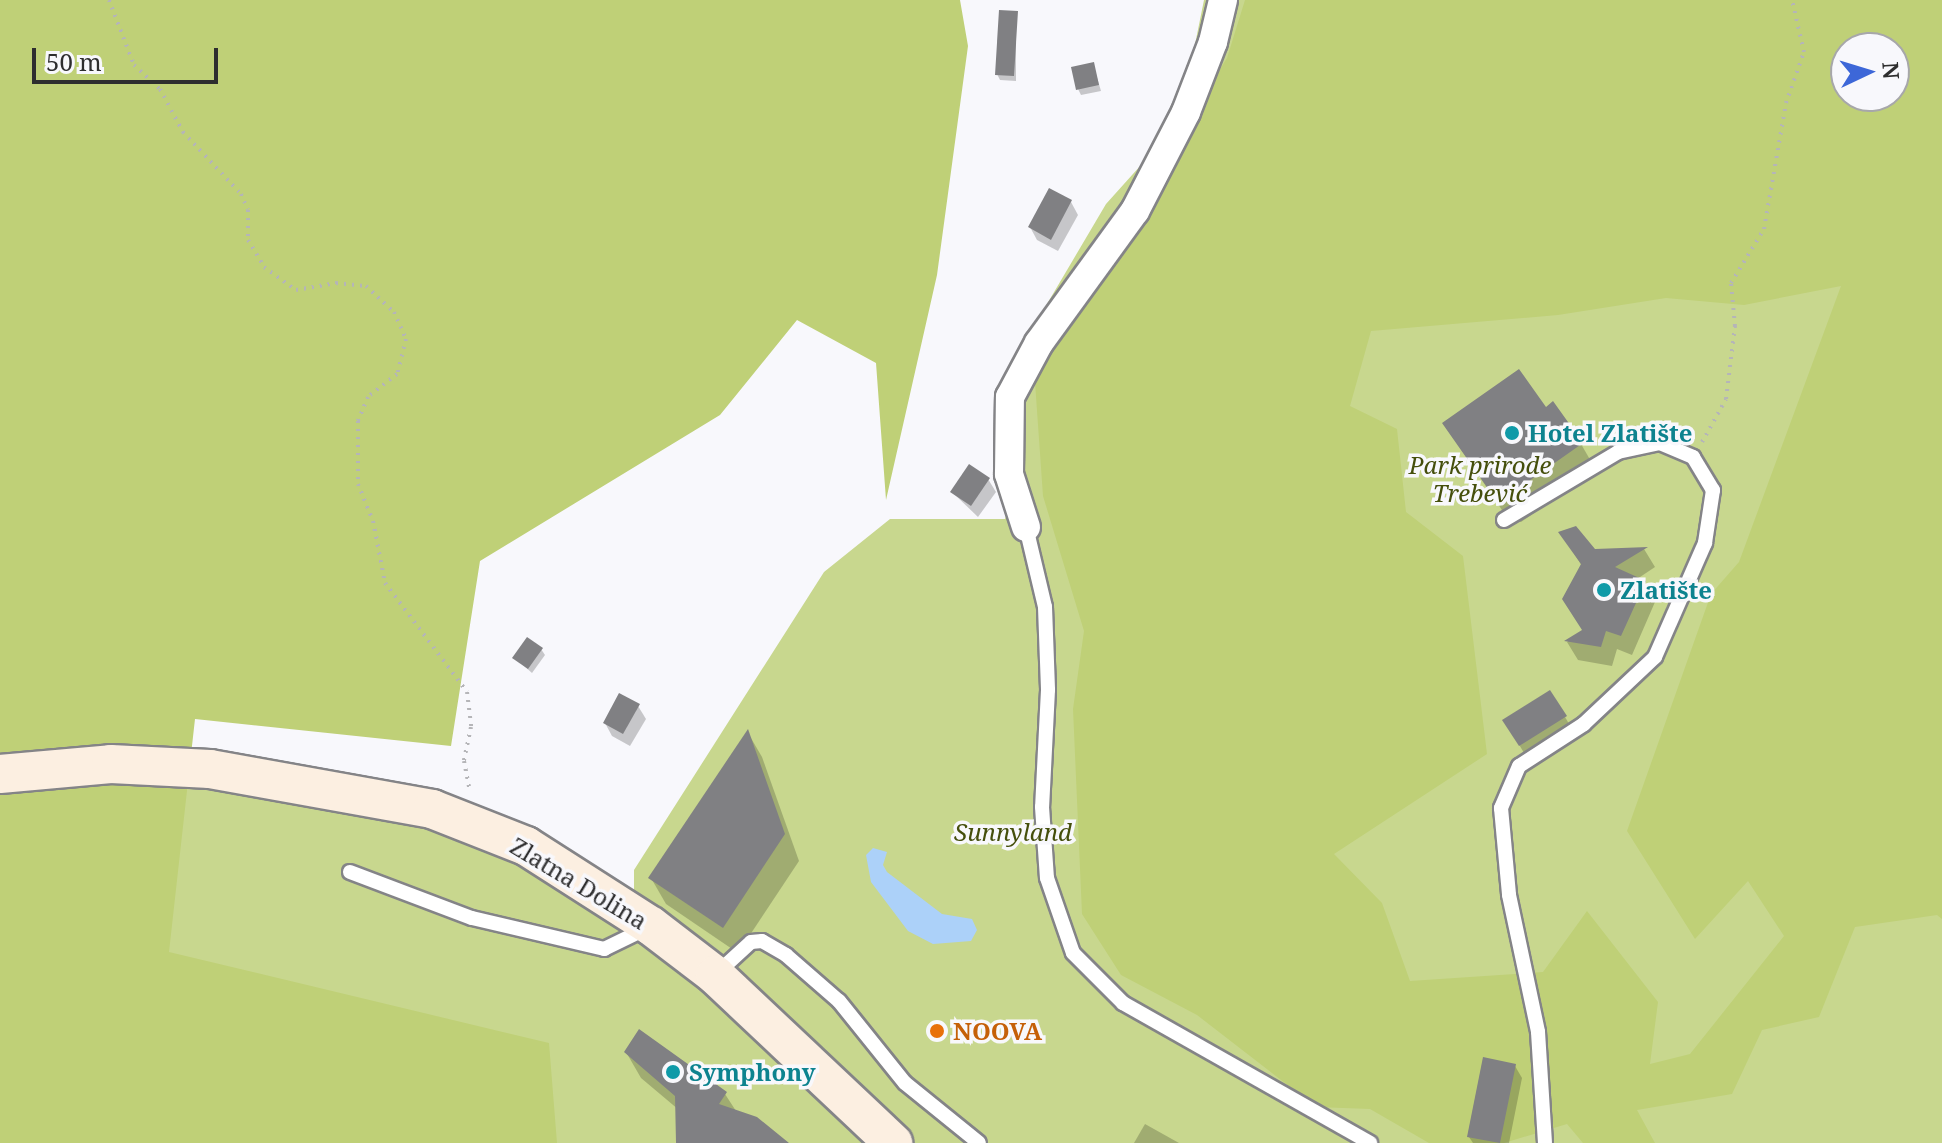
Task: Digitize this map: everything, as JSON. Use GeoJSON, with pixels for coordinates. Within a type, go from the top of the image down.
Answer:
{"type":"FeatureCollection","features":[{"type":"Feature","properties":{"kind":"main road","name":"Zlatna Dolina"},"geometry":{"type":"LineString","coordinates":[[0,774],[111,764],[210,769],[432,809],[526,846],[651,926],[715,975],[893,1143]]}},
{"type":"Feature","properties":{"kind":"street"},"geometry":{"type":"LineString","coordinates":[[1026,527],[1009,474],[1010,397],[1039,343],[1135,211],[1186,112],[1213,42],[1223,0]]}},
{"type":"Feature","properties":{"kind":"lane"},"geometry":{"type":"LineString","coordinates":[[1504,520],[1618,452],[1660,443],[1693,457],[1713,490],[1705,543],[1655,657],[1584,724],[1519,766],[1501,808],[1509,895],[1538,1032],[1545,1143]]}},
{"type":"Feature","properties":{"kind":"lane"},"geometry":{"type":"LineString","coordinates":[[1026,527],[1045,607],[1048,690],[1042,807],[1047,878],[1073,953],[1123,1003],[1370,1143]]}},
{"type":"Feature","properties":{"kind":"lane"},"geometry":{"type":"LineString","coordinates":[[350,872],[472,918],[604,949],[651,926]]}},
{"type":"Feature","properties":{"kind":"lane"},"geometry":{"type":"LineString","coordinates":[[715,975],[751,942],[762,941],[786,955],[839,1001],[905,1083],[979,1143]]}},
{"type":"Feature","properties":{"kind":"path"},"geometry":{"type":"LineString","coordinates":[[109,0],[134,65],[160,89],[183,132],[241,194],[248,210],[248,240],[264,267],[296,290],[336,283],[366,286],[394,312],[400,325],[406,339],[397,374],[368,397],[358,421],[358,484],[373,521],[385,583],[467,692],[471,727],[464,761],[471,801],[487,830]]}},
{"type":"Feature","properties":{"kind":"path"},"geometry":{"type":"LineString","coordinates":[[1693,457],[1726,399],[1735,326],[1731,283],[1764,229],[1786,103],[1804,52],[1792,0]]}},
{"type":"Feature","properties":{"kind":"green space"},"geometry":{"type":"Polygon","coordinates":[[[0,0],[960,0],[968,46],[937,275],[886,500],[876,363],[797,320],[720,415],[480,561],[451,746],[195,719],[169,952],[549,1043],[557,1143],[0,1143],[0,0]]]}},
{"type":"Feature","properties":{"kind":"green space","name":"Park prirode Trebević"},"geometry":{"type":"Polygon","coordinates":[[[1204,0],[1942,0],[1942,1143],[0,1143],[0,758],[244,770],[527,852],[753,997],[715,948],[634,891],[634,870],[824,572],[890,519],[1005,519],[1013,497],[1007,395],[1011,365],[1106,204],[1159,145],[1187,84],[1204,0]]]}},
{"type":"Feature","properties":{"kind":"green space","name":"Park prirode Trebević"},"geometry":{"type":"Polygon","coordinates":[[[1245,0],[1942,0],[1942,919],[1937,915],[1855,927],[1819,1017],[1762,1030],[1732,1094],[1637,1110],[1655,1143],[1583,1143],[1567,1124],[1504,1143],[1429,1143],[1370,1109],[1316,1107],[1197,1015],[1121,975],[1082,914],[1073,709],[1084,631],[1043,496],[1034,368],[1227,58],[1245,0]],[[1841,286],[1744,305],[1666,298],[1558,315],[1371,331],[1350,406],[1397,429],[1406,512],[1463,556],[1487,754],[1334,854],[1382,903],[1410,981],[1543,972],[1587,911],[1658,1002],[1650,1064],[1690,1054],[1784,936],[1748,881],[1695,939],[1627,831],[1711,594],[1739,562],[1841,286]]]}},
{"type":"Feature","properties":{"kind":"water"},"geometry":{"type":"Polygon","coordinates":[[[873,848],[887,852],[883,865],[887,872],[942,914],[972,919],[977,930],[971,941],[933,944],[908,931],[871,882],[866,855],[873,848]]]}},
{"type":"Feature","properties":{"kind":"building"},"geometry":{"type":"Polygon","coordinates":[[[999,10],[1018,11],[1014,76],[995,75],[999,10]]]}},
{"type":"Feature","properties":{"kind":"building"},"geometry":{"type":"Polygon","coordinates":[[[1094,62],[1099,85],[1076,90],[1071,67],[1094,62]]]}},
{"type":"Feature","properties":{"kind":"building"},"geometry":{"type":"Polygon","coordinates":[[[1049,188],[1072,200],[1051,240],[1028,227],[1049,188]]]}},
{"type":"Feature","properties":{"kind":"building","name":"Hotel Zlatište"},"geometry":{"type":"Polygon","coordinates":[[[1519,369],[1546,407],[1553,401],[1583,443],[1506,497],[1489,490],[1442,423],[1519,369]]]}},
{"type":"Feature","properties":{"kind":"building"},"geometry":{"type":"Polygon","coordinates":[[[969,464],[990,478],[971,506],[950,492],[969,464]]]}},
{"type":"Feature","properties":{"kind":"building","name":"Zlatište"},"geometry":{"type":"Polygon","coordinates":[[[1576,526],[1595,549],[1648,547],[1615,567],[1646,581],[1621,636],[1606,631],[1601,647],[1564,641],[1582,630],[1562,599],[1581,564],[1558,532],[1576,526]]]}},
{"type":"Feature","properties":{"kind":"building"},"geometry":{"type":"Polygon","coordinates":[[[527,637],[543,648],[528,669],[512,658],[527,637]]]}},
{"type":"Feature","properties":{"kind":"building"},"geometry":{"type":"Polygon","coordinates":[[[1550,690],[1567,716],[1519,746],[1502,720],[1550,690]]]}},
{"type":"Feature","properties":{"kind":"building"},"geometry":{"type":"Polygon","coordinates":[[[619,693],[640,704],[623,734],[603,723],[619,693]]]}},
{"type":"Feature","properties":{"kind":"building"},"geometry":{"type":"Polygon","coordinates":[[[748,729],[785,834],[723,928],[648,878],[748,729]]]}},
{"type":"Feature","properties":{"kind":"building","name":"Symphony"},"geometry":{"type":"Polygon","coordinates":[[[639,1029],[727,1092],[719,1104],[757,1117],[789,1143],[676,1143],[675,1096],[624,1052],[639,1029]]]}},
{"type":"Feature","properties":{"kind":"building"},"geometry":{"type":"Polygon","coordinates":[[[1483,1057],[1516,1064],[1500,1143],[1467,1137],[1483,1057]]]}},
{"type":"Feature","properties":{"kind":"place","name":"Hotel Zlatište"},"geometry":{"type":"Point","coordinates":[1512,433]}},
{"type":"Feature","properties":{"kind":"place","name":"Zlatište"},"geometry":{"type":"Point","coordinates":[1604,590]}},
{"type":"Feature","properties":{"kind":"place","name":"NOOVA"},"geometry":{"type":"Point","coordinates":[937,1031]}},
{"type":"Feature","properties":{"kind":"place","name":"Symphony"},"geometry":{"type":"Point","coordinates":[673,1072]}},
{"type":"Feature","properties":{"kind":"park label","name":"Sunnyland"},"geometry":{"type":"Point","coordinates":[1013,832]}}]}
